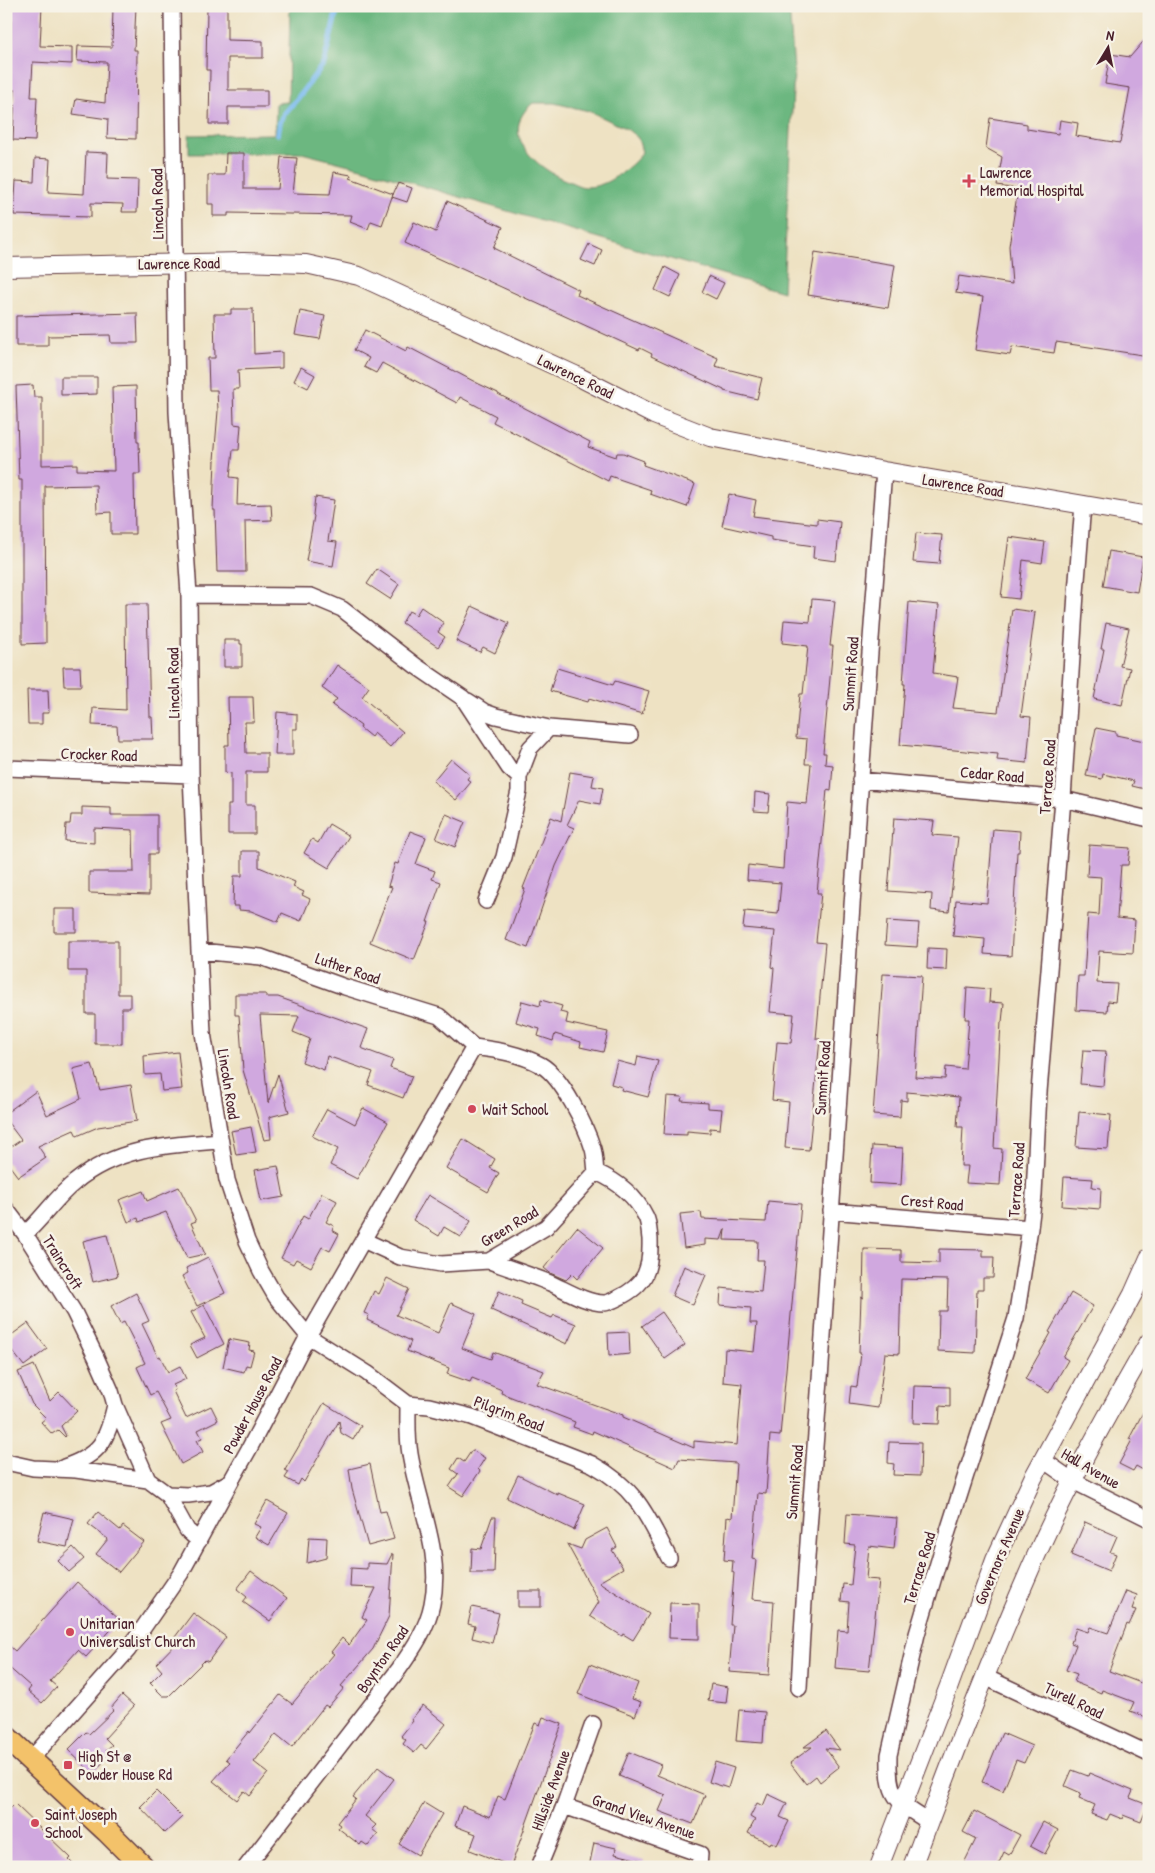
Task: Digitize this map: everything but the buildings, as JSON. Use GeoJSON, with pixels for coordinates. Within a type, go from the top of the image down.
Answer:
{"type":"FeatureCollection","features":[{"type":"Feature","properties":{"kind":"main road"},"geometry":{"type":"LineString","coordinates":[[6,1737],[107,1830],[142,1867]]}},
{"type":"Feature","properties":{"kind":"street","name":"Lincoln Road"},"geometry":{"type":"LineString","coordinates":[[172,6],[177,412],[189,595],[191,775],[203,1033],[227,1180],[247,1241],[276,1297],[308,1336]]}},
{"type":"Feature","properties":{"kind":"street","name":"Lawrence Road"},"geometry":{"type":"LineString","coordinates":[[6,266],[243,262],[306,264],[359,276],[558,367],[654,415],[710,437],[884,472],[1149,516]]}},
{"type":"Feature","properties":{"kind":"street","name":"Summit Road"},"geometry":{"type":"LineString","coordinates":[[798,1688],[860,780],[884,472]]}},
{"type":"Feature","properties":{"kind":"street","name":"Terrace Road"},"geometry":{"type":"LineString","coordinates":[[902,1806],[893,1794],[888,1774],[889,1755],[898,1713],[917,1634],[942,1550],[1016,1318],[1030,1228],[1063,799],[1083,504]]}},
{"type":"Feature","properties":{"kind":"street"},"geometry":{"type":"LineString","coordinates":[[189,595],[311,596],[342,609],[416,666],[485,712],[549,728],[630,735]]}},
{"type":"Feature","properties":{"kind":"street"},"geometry":{"type":"LineString","coordinates":[[463,698],[509,768],[519,777]]}},
{"type":"Feature","properties":{"kind":"street"},"geometry":{"type":"LineString","coordinates":[[486,901],[504,856],[519,791],[519,777],[530,748],[539,736],[549,728]]}},
{"type":"Feature","properties":{"kind":"street","name":"Crocker Road"},"geometry":{"type":"LineString","coordinates":[[6,768],[191,775]]}},
{"type":"Feature","properties":{"kind":"street","name":"Cedar Road"},"geometry":{"type":"LineString","coordinates":[[860,780],[1063,799],[1149,819]]}},
{"type":"Feature","properties":{"kind":"street","name":"Luther Road"},"geometry":{"type":"LineString","coordinates":[[198,951],[261,957],[345,987],[439,1016],[474,1047]]}},
{"type":"Feature","properties":{"kind":"street"},"geometry":{"type":"LineString","coordinates":[[474,1047],[511,1054],[541,1065],[548,1070],[566,1091],[584,1129],[593,1150],[596,1172],[612,1179],[625,1189],[647,1218],[650,1250],[646,1275],[640,1284],[630,1292],[605,1303],[593,1302],[548,1282],[489,1261]]}},
{"type":"Feature","properties":{"kind":"street","name":"Powder House Road"},"geometry":{"type":"LineString","coordinates":[[31,1759],[128,1650],[181,1573],[308,1336],[474,1047]]}},
{"type":"Feature","properties":{"kind":"street","name":"Traincroft"},"geometry":{"type":"LineString","coordinates":[[198,1541],[187,1530],[167,1494],[148,1480],[114,1405],[111,1391],[74,1312],[25,1234],[37,1224],[65,1190],[101,1164],[127,1154],[159,1146],[220,1141]]}},
{"type":"Feature","properties":{"kind":"street","name":"Green Road"},"geometry":{"type":"LineString","coordinates":[[363,1240],[400,1257],[441,1264],[489,1261],[546,1227],[596,1172]]}},
{"type":"Feature","properties":{"kind":"street"},"geometry":{"type":"LineString","coordinates":[[6,1209],[25,1234]]}},
{"type":"Feature","properties":{"kind":"street","name":"Crest Road"},"geometry":{"type":"LineString","coordinates":[[831,1211],[1030,1228]]}},
{"type":"Feature","properties":{"kind":"street","name":"Governors Avenue"},"geometry":{"type":"LineString","coordinates":[[879,1867],[949,1686],[995,1560],[1043,1460],[1133,1294],[1149,1258]]}},
{"type":"Feature","properties":{"kind":"street","name":"Pilgrim Road"},"geometry":{"type":"LineString","coordinates":[[308,1336],[367,1373],[408,1404],[428,1406],[472,1417],[592,1464],[624,1486],[641,1505],[669,1558]]}},
{"type":"Feature","properties":{"kind":"street","name":"Governors Avenue"},"geometry":{"type":"LineString","coordinates":[[912,1867],[1025,1579],[1096,1433],[1149,1342]]}},
{"type":"Feature","properties":{"kind":"street","name":"Boynton Road"},"geometry":{"type":"LineString","coordinates":[[246,1867],[399,1669],[415,1645],[428,1618],[436,1576],[432,1546],[410,1454],[408,1404]]}},
{"type":"Feature","properties":{"kind":"street","name":"Traincroft"},"geometry":{"type":"LineString","coordinates":[[60,1469],[87,1458],[101,1444],[110,1426],[114,1405]]}},
{"type":"Feature","properties":{"kind":"street","name":"Hall Avenue"},"geometry":{"type":"LineString","coordinates":[[1043,1460],[1073,1481],[1149,1520]]}},
{"type":"Feature","properties":{"kind":"street","name":"Traincroft"},"geometry":{"type":"LineString","coordinates":[[6,1462],[33,1468],[60,1469],[148,1480]]}},
{"type":"Feature","properties":{"kind":"street"},"geometry":{"type":"LineString","coordinates":[[167,1494],[198,1495],[211,1492],[231,1481]]}},
{"type":"Feature","properties":{"kind":"street","name":"Turell Road"},"geometry":{"type":"LineString","coordinates":[[985,1677],[1149,1754]]}},
{"type":"Feature","properties":{"kind":"street","name":"Hillside Avenue"},"geometry":{"type":"LineString","coordinates":[[539,1867],[564,1806],[593,1724]]}},
{"type":"Feature","properties":{"kind":"street","name":"Grand View Avenue"},"geometry":{"type":"LineString","coordinates":[[564,1806],[700,1854],[700,1867]]}},
{"type":"Feature","properties":{"kind":"street"},"geometry":{"type":"LineString","coordinates":[[902,1806],[929,1822]]}},
{"type":"Feature","properties":{"kind":"green space"},"geometry":{"type":"Polygon","coordinates":[[[290,6],[789,6],[794,70],[783,292],[361,168],[302,153],[189,154],[189,135],[275,134],[276,103],[288,102],[290,6]],[[533,103],[523,114],[518,126],[520,138],[525,149],[544,168],[556,175],[586,187],[600,185],[621,173],[636,161],[642,152],[638,138],[627,129],[589,111],[554,103],[533,103]]]}},
{"type":"Feature","properties":{"kind":"waterway"},"geometry":{"type":"LineString","coordinates":[[278,134],[280,122],[284,114],[324,63],[338,6]]}},
{"type":"Feature","properties":{"kind":"place","name":"Lawrence Memorial Hospital"},"geometry":{"type":"Point","coordinates":[969,181]}},
{"type":"Feature","properties":{"kind":"place","name":"Wait School"},"geometry":{"type":"Point","coordinates":[472,1109]}},
{"type":"Feature","properties":{"kind":"place","name":"Unitarian Universalist Church"},"geometry":{"type":"Point","coordinates":[70,1632]}},
{"type":"Feature","properties":{"kind":"place","name":"High St @ Powder House Rd"},"geometry":{"type":"Point","coordinates":[68,1765]}},
{"type":"Feature","properties":{"kind":"place","name":"Saint Joseph School"},"geometry":{"type":"Point","coordinates":[35,1823]}}]}
